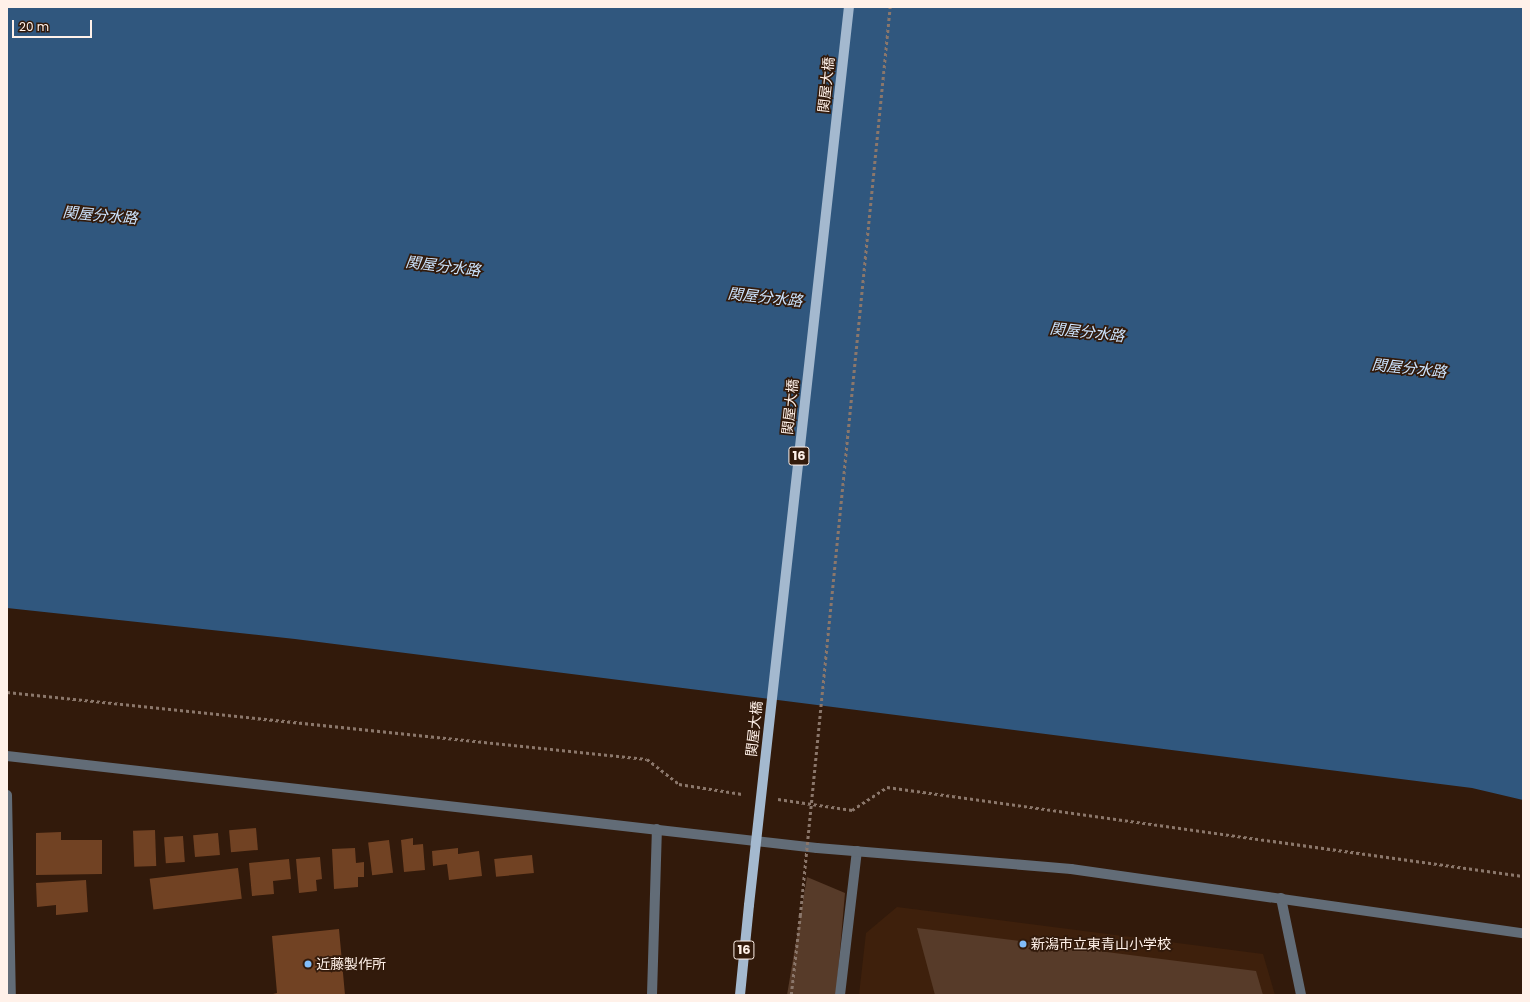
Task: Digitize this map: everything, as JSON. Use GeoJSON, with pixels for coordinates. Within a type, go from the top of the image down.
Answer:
{"type":"FeatureCollection","features":[{"type":"Feature","properties":{"kind":"main road","name":"関屋大橋"},"geometry":{"type":"LineString","coordinates":[[740,995],[849,7]]}},
{"type":"Feature","properties":{"kind":"street"},"geometry":{"type":"LineString","coordinates":[[7,756],[857,851],[1071,869],[1523,933]]}},
{"type":"Feature","properties":{"kind":"street"},"geometry":{"type":"LineString","coordinates":[[7,795],[8,949],[11,995]]}},
{"type":"Feature","properties":{"kind":"street"},"geometry":{"type":"LineString","coordinates":[[652,995],[657,829]]}},
{"type":"Feature","properties":{"kind":"street"},"geometry":{"type":"LineString","coordinates":[[840,995],[857,851]]}},
{"type":"Feature","properties":{"kind":"street"},"geometry":{"type":"LineString","coordinates":[[1281,898],[1301,995]]}},
{"type":"Feature","properties":{"kind":"path"},"geometry":{"type":"LineString","coordinates":[[791,995],[890,7]]}},
{"type":"Feature","properties":{"kind":"shaded area"},"geometry":{"type":"Polygon","coordinates":[[[807,877],[845,893],[836,995],[787,995],[807,877]]]}},
{"type":"Feature","properties":{"kind":"shaded area","name":"新潟市立東青山小学校"},"geometry":{"type":"Polygon","coordinates":[[[897,907],[1263,954],[1275,995],[859,995],[866,933],[897,907]]]}},
{"type":"Feature","properties":{"kind":"shaded area"},"geometry":{"type":"Polygon","coordinates":[[[917,928],[1256,971],[1263,995],[935,995],[917,928]]]}},
{"type":"Feature","properties":{"kind":"water","name":"関屋分水路"},"geometry":{"type":"Polygon","coordinates":[[[7,7],[1523,7],[1523,800],[1472,788],[295,639],[7,608],[7,7]]]}},
{"type":"Feature","properties":{"kind":"building"},"geometry":{"type":"Polygon","coordinates":[[[256,828],[258,850],[231,852],[229,830],[256,828]]]}},
{"type":"Feature","properties":{"kind":"building"},"geometry":{"type":"Polygon","coordinates":[[[155,830],[156,866],[134,867],[133,831],[155,830]]]}},
{"type":"Feature","properties":{"kind":"building"},"geometry":{"type":"Polygon","coordinates":[[[61,832],[61,840],[102,840],[102,874],[36,875],[36,833],[61,832]]]}},
{"type":"Feature","properties":{"kind":"building"},"geometry":{"type":"Polygon","coordinates":[[[218,833],[220,855],[195,857],[193,835],[218,833]]]}},
{"type":"Feature","properties":{"kind":"building"},"geometry":{"type":"Polygon","coordinates":[[[183,836],[185,862],[166,863],[164,837],[183,836]]]}},
{"type":"Feature","properties":{"kind":"building"},"geometry":{"type":"Polygon","coordinates":[[[413,838],[413,845],[423,844],[425,870],[404,872],[401,840],[413,838]]]}},
{"type":"Feature","properties":{"kind":"building"},"geometry":{"type":"Polygon","coordinates":[[[389,840],[393,873],[372,875],[368,843],[389,840]]]}},
{"type":"Feature","properties":{"kind":"building"},"geometry":{"type":"Polygon","coordinates":[[[355,848],[356,863],[364,862],[364,877],[358,877],[358,887],[334,889],[332,849],[355,848]]]}},
{"type":"Feature","properties":{"kind":"building"},"geometry":{"type":"Polygon","coordinates":[[[458,848],[458,854],[479,851],[482,876],[449,880],[447,864],[433,866],[432,851],[458,848]]]}},
{"type":"Feature","properties":{"kind":"building"},"geometry":{"type":"Polygon","coordinates":[[[532,855],[534,873],[496,877],[494,859],[532,855]]]}},
{"type":"Feature","properties":{"kind":"building"},"geometry":{"type":"Polygon","coordinates":[[[320,857],[322,879],[316,880],[317,891],[299,893],[296,859],[320,857]]]}},
{"type":"Feature","properties":{"kind":"building"},"geometry":{"type":"Polygon","coordinates":[[[289,859],[291,879],[273,881],[274,894],[252,896],[249,863],[289,859]]]}},
{"type":"Feature","properties":{"kind":"building"},"geometry":{"type":"Polygon","coordinates":[[[238,868],[242,899],[153,910],[150,879],[238,868]]]}},
{"type":"Feature","properties":{"kind":"building"},"geometry":{"type":"Polygon","coordinates":[[[86,880],[88,912],[56,915],[56,905],[37,907],[36,883],[86,880]]]}},
{"type":"Feature","properties":{"kind":"building","name":"近藤製作所"},"geometry":{"type":"Polygon","coordinates":[[[339,929],[345,995],[269,995],[277,993],[272,936],[339,929]]]}},
{"type":"Feature","properties":{"kind":"place","name":"新潟市立東青山小学校"},"geometry":{"type":"Point","coordinates":[1023,944]}},
{"type":"Feature","properties":{"kind":"place","name":"近藤製作所"},"geometry":{"type":"Point","coordinates":[308,964]}}]}
